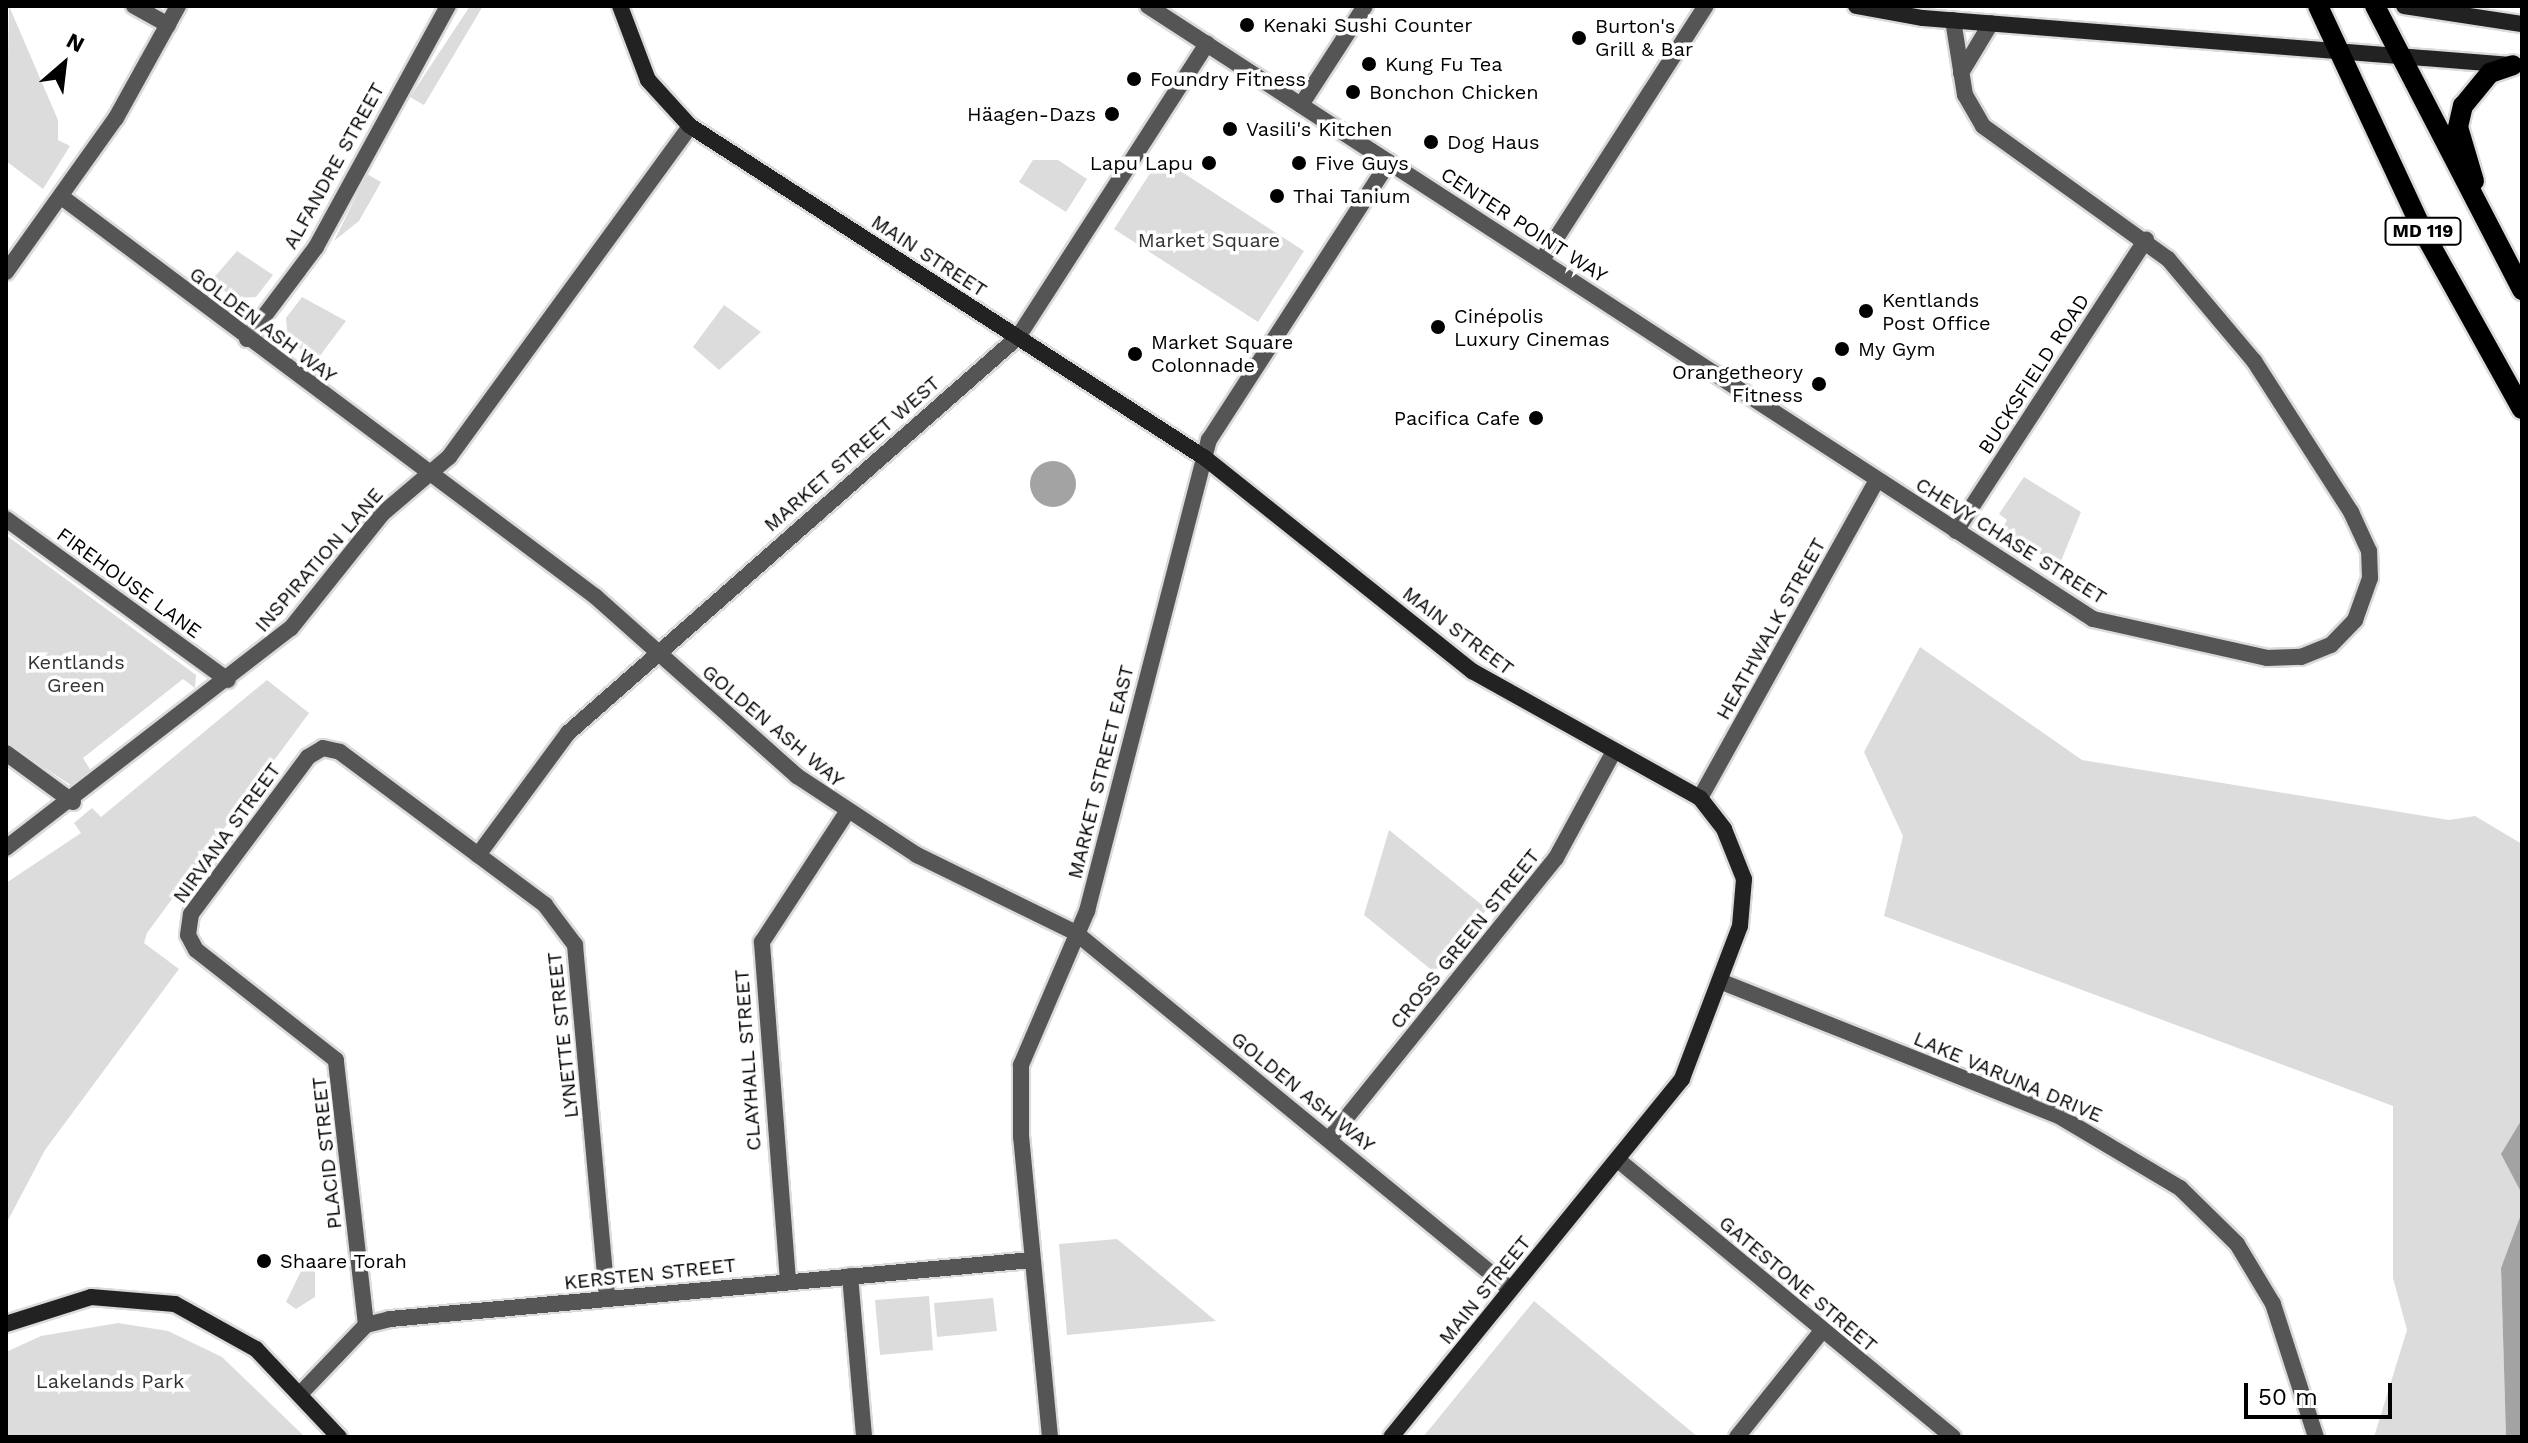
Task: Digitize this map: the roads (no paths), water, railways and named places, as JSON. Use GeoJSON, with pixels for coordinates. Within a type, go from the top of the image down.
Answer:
{"type":"FeatureCollection","features":[{"type":"Feature","properties":{"kind":"main road","name":"MD 119"},"geometry":{"type":"LineString","coordinates":[[2318,6],[2425,235],[2522,409]]}},
{"type":"Feature","properties":{"kind":"main road","name":"MD 119"},"geometry":{"type":"LineString","coordinates":[[2375,6],[2522,290]]}},
{"type":"Feature","properties":{"kind":"main road"},"geometry":{"type":"LineString","coordinates":[[2503,256],[2458,127],[2474,88],[2517,66]]}},
{"type":"Feature","properties":{"kind":"street"},"geometry":{"type":"LineString","coordinates":[[134,6],[168,25]]}},
{"type":"Feature","properties":{"kind":"street"},"geometry":{"type":"LineString","coordinates":[[6,272],[63,198],[178,6]]}},
{"type":"Feature","properties":{"kind":"street","name":"ALFANDRE STREET"},"geometry":{"type":"LineString","coordinates":[[247,339],[316,247],[448,6]]}},
{"type":"Feature","properties":{"kind":"street","name":"MAIN STREET"},"geometry":{"type":"LineString","coordinates":[[620,6],[648,80],[690,126],[1205,458],[1472,671],[1700,798],[1724,829],[1744,879],[1740,926],[1722,982],[1682,1079],[1391,1437]]}},
{"type":"Feature","properties":{"kind":"street","name":"CENTER POINT WAY"},"geometry":{"type":"LineString","coordinates":[[1148,6],[1877,480]]}},
{"type":"Feature","properties":{"kind":"street"},"geometry":{"type":"LineString","coordinates":[[1301,105],[1365,6]]}},
{"type":"Feature","properties":{"kind":"street"},"geometry":{"type":"LineString","coordinates":[[1542,260],[1706,6]]}},
{"type":"Feature","properties":{"kind":"street"},"geometry":{"type":"LineString","coordinates":[[1856,6],[1953,20],[2337,47],[2517,66]]}},
{"type":"Feature","properties":{"kind":"street"},"geometry":{"type":"LineString","coordinates":[[2404,6],[2522,24]]}},
{"type":"Feature","properties":{"kind":"street","name":"CHEVY CHASE STREET"},"geometry":{"type":"LineString","coordinates":[[1877,480],[2117,629],[2279,658],[2316,653],[2355,620],[2370,578],[2360,527],[2254,361],[2146,239],[1996,139],[1972,112],[1961,73],[1953,20]]}},
{"type":"Feature","properties":{"kind":"street"},"geometry":{"type":"LineString","coordinates":[[1961,73],[1991,23]]}},
{"type":"Feature","properties":{"kind":"street","name":"MARKET STREET WEST"},"geometry":{"type":"LineString","coordinates":[[478,855],[568,733],[1018,337],[1207,44]]}},
{"type":"Feature","properties":{"kind":"street","name":"INSPIRATION LANE"},"geometry":{"type":"LineString","coordinates":[[6,848],[73,802],[291,628],[382,514],[432,473],[690,126]]}},
{"type":"Feature","properties":{"kind":"street","name":"MARKET STREET EAST"},"geometry":{"type":"LineString","coordinates":[[1050,1437],[1018,1089],[1030,1040],[1076,933],[1205,458],[1389,162]]}},
{"type":"Feature","properties":{"kind":"street","name":"GOLDEN ASH WAY"},"geometry":{"type":"LineString","coordinates":[[63,198],[247,339],[432,473],[658,652],[847,812],[1076,933],[1330,1138],[1510,1289]]}},
{"type":"Feature","properties":{"kind":"street","name":"BUCKSFIELD ROAD"},"geometry":{"type":"LineString","coordinates":[[1956,531],[2146,239]]}},
{"type":"Feature","properties":{"kind":"street","name":"HEATHWALK STREET"},"geometry":{"type":"LineString","coordinates":[[1700,798],[1877,480]]}},
{"type":"Feature","properties":{"kind":"street","name":"FIREHOUSE LANE"},"geometry":{"type":"LineString","coordinates":[[6,519],[228,680]]}},
{"type":"Feature","properties":{"kind":"street","name":"LYNETTE STREET"},"geometry":{"type":"LineString","coordinates":[[323,748],[340,752],[545,905],[575,945],[607,1299]]}},
{"type":"Feature","properties":{"kind":"street","name":"NIRVANA STREET"},"geometry":{"type":"LineString","coordinates":[[196,950],[188,935],[191,914],[308,757],[323,748]]}},
{"type":"Feature","properties":{"kind":"street","name":"CROSS GREEN STREET"},"geometry":{"type":"LineString","coordinates":[[1330,1138],[1556,858],[1614,751]]}},
{"type":"Feature","properties":{"kind":"street"},"geometry":{"type":"LineString","coordinates":[[6,753],[73,802]]}},
{"type":"Feature","properties":{"kind":"street","name":"CLAYHALL STREET"},"geometry":{"type":"LineString","coordinates":[[788,1281],[762,942],[847,812]]}},
{"type":"Feature","properties":{"kind":"street","name":"PLACID STREET"},"geometry":{"type":"LineString","coordinates":[[196,950],[336,1060],[366,1325]]}},
{"type":"Feature","properties":{"kind":"street","name":"LAKE VARUNA DRIVE"},"geometry":{"type":"LineString","coordinates":[[1722,982],[2057,1115],[2180,1188],[2237,1244],[2273,1304],[2316,1437]]}},
{"type":"Feature","properties":{"kind":"street","name":"GATESTONE STREET"},"geometry":{"type":"LineString","coordinates":[[1618,1160],[1953,1437]]}},
{"type":"Feature","properties":{"kind":"street","name":"KERSTEN STREET"},"geometry":{"type":"LineString","coordinates":[[366,1325],[788,1281],[1032,1260]]}},
{"type":"Feature","properties":{"kind":"street"},"geometry":{"type":"LineString","coordinates":[[850,1276],[864,1437]]}},
{"type":"Feature","properties":{"kind":"street"},"geometry":{"type":"LineString","coordinates":[[6,1324],[91,1297],[175,1304],[228,1328],[302,1392],[339,1437]]}},
{"type":"Feature","properties":{"kind":"street"},"geometry":{"type":"LineString","coordinates":[[302,1392],[366,1325]]}},
{"type":"Feature","properties":{"kind":"street"},"geometry":{"type":"LineString","coordinates":[[1737,1437],[1822,1331]]}},
{"type":"Feature","properties":{"kind":"place","name":"Kenaki Sushi Counter"},"geometry":{"type":"Point","coordinates":[1247,25]}},
{"type":"Feature","properties":{"kind":"place","name":"Burton's Grill & Bar"},"geometry":{"type":"Point","coordinates":[1579,38]}},
{"type":"Feature","properties":{"kind":"place","name":"Kung Fu Tea"},"geometry":{"type":"Point","coordinates":[1369,64]}},
{"type":"Feature","properties":{"kind":"place","name":"Foundry Fitness"},"geometry":{"type":"Point","coordinates":[1134,79]}},
{"type":"Feature","properties":{"kind":"place","name":"Bonchon Chicken"},"geometry":{"type":"Point","coordinates":[1353,92]}},
{"type":"Feature","properties":{"kind":"place","name":"Häagen-Dazs"},"geometry":{"type":"Point","coordinates":[1112,114]}},
{"type":"Feature","properties":{"kind":"place","name":"Vasili's Kitchen"},"geometry":{"type":"Point","coordinates":[1230,129]}},
{"type":"Feature","properties":{"kind":"place","name":"Dog Haus"},"geometry":{"type":"Point","coordinates":[1431,142]}},
{"type":"Feature","properties":{"kind":"place","name":"Lapu Lapu"},"geometry":{"type":"Point","coordinates":[1209,163]}},
{"type":"Feature","properties":{"kind":"place","name":"Five Guys"},"geometry":{"type":"Point","coordinates":[1299,163]}},
{"type":"Feature","properties":{"kind":"place","name":"Thai Tanium"},"geometry":{"type":"Point","coordinates":[1277,196]}},
{"type":"Feature","properties":{"kind":"place","name":"Kentlands Post Office"},"geometry":{"type":"Point","coordinates":[1866,311]}},
{"type":"Feature","properties":{"kind":"place","name":"Cinépolis Luxury Cinemas"},"geometry":{"type":"Point","coordinates":[1438,327]}},
{"type":"Feature","properties":{"kind":"place","name":"My Gym"},"geometry":{"type":"Point","coordinates":[1842,349]}},
{"type":"Feature","properties":{"kind":"place","name":"Market Square Colonnade"},"geometry":{"type":"Point","coordinates":[1135,354]}},
{"type":"Feature","properties":{"kind":"place","name":"Orangetheory Fitness"},"geometry":{"type":"Point","coordinates":[1819,384]}},
{"type":"Feature","properties":{"kind":"place","name":"Pacifica Cafe"},"geometry":{"type":"Point","coordinates":[1536,418]}},
{"type":"Feature","properties":{"kind":"place","name":"Shaare Torah"},"geometry":{"type":"Point","coordinates":[264,1261]}},
{"type":"Feature","properties":{"kind":"park label","name":"Market Square"},"geometry":{"type":"Point","coordinates":[1209,240]}},
{"type":"Feature","properties":{"kind":"park label","name":"Kentlands Green"},"geometry":{"type":"Point","coordinates":[76,674]}},
{"type":"Feature","properties":{"kind":"park label","name":"Lakelands Park"},"geometry":{"type":"Point","coordinates":[110,1381]}}]}
